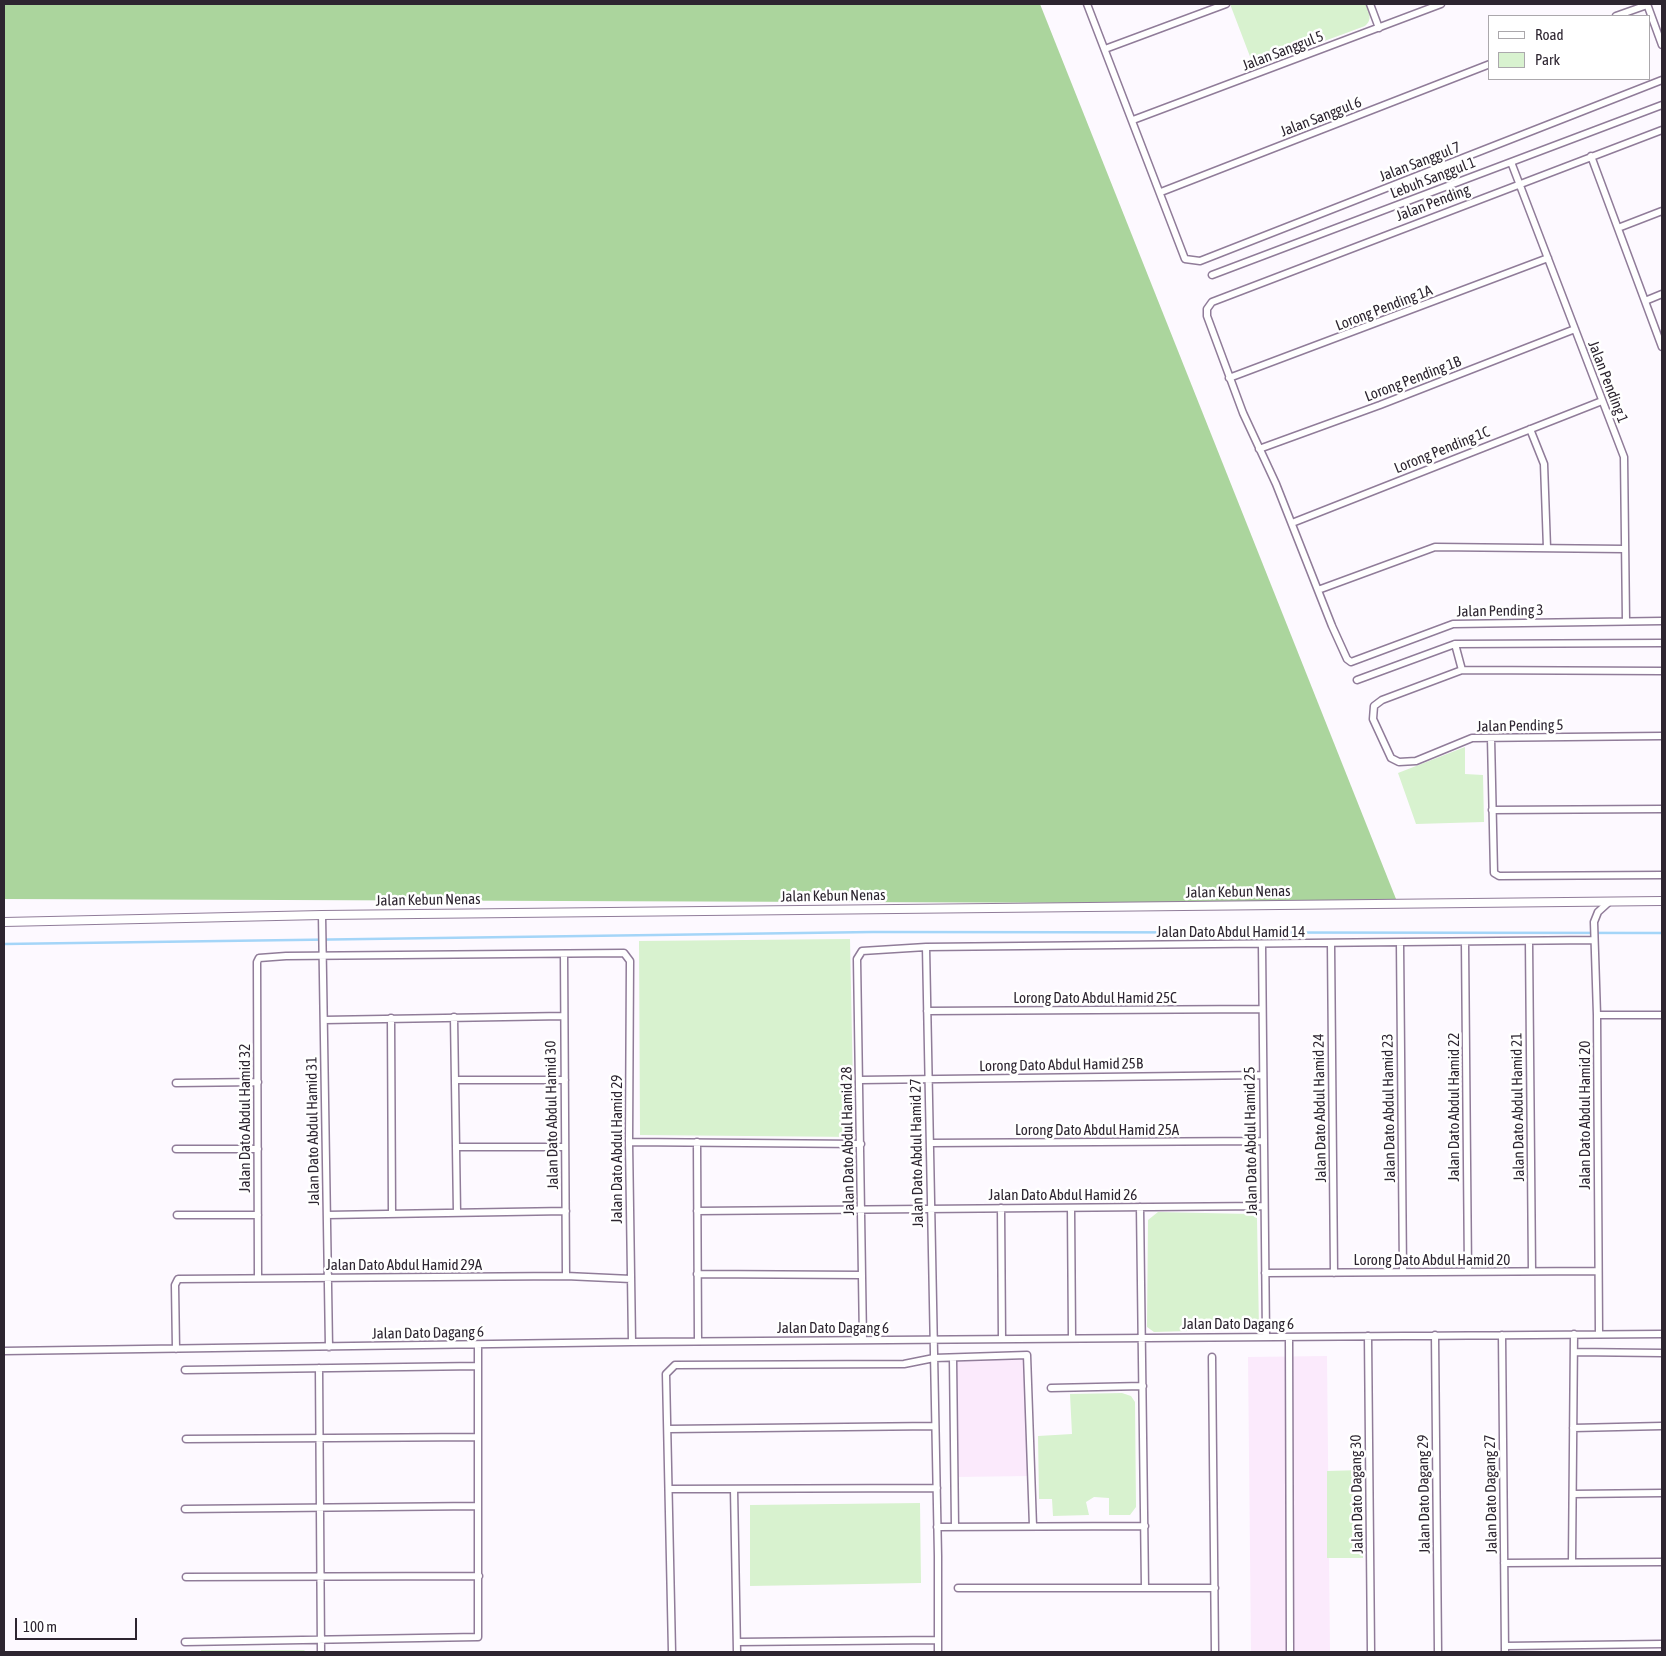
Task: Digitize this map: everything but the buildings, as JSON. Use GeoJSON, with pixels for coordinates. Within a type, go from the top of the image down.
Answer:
{"type":"FeatureCollection","features":[{"type":"Feature","properties":{"kind":"street"},"geometry":{"type":"LineString","coordinates":[[1087,4],[1161,192]]}},
{"type":"Feature","properties":{"kind":"street"},"geometry":{"type":"LineString","coordinates":[[1105,49],[1226,4]]}},
{"type":"Feature","properties":{"kind":"street"},"geometry":{"type":"LineString","coordinates":[[1370,4],[1379,28]]}},
{"type":"Feature","properties":{"kind":"street","name":"Jalan Sanggul 5"},"geometry":{"type":"LineString","coordinates":[[1133,120],[1441,4]]}},
{"type":"Feature","properties":{"kind":"street"},"geometry":{"type":"LineString","coordinates":[[1619,15],[1647,4],[1662,45]]}},
{"type":"Feature","properties":{"kind":"street","name":"Jalan Sanggul 6"},"geometry":{"type":"LineString","coordinates":[[1161,192],[1488,65]]}},
{"type":"Feature","properties":{"kind":"street","name":"Jalan Sanggul 7"},"geometry":{"type":"LineString","coordinates":[[1161,192],[1185,260],[1200,261],[1662,80]]}},
{"type":"Feature","properties":{"kind":"street","name":"Lebuh Sanggul 1"},"geometry":{"type":"LineString","coordinates":[[1212,275],[1662,105]]}},
{"type":"Feature","properties":{"kind":"street","name":"Jalan Pending"},"geometry":{"type":"LineString","coordinates":[[1229,378],[1207,316],[1207,309],[1212,302],[1519,183],[1662,130]]}},
{"type":"Feature","properties":{"kind":"street"},"geometry":{"type":"LineString","coordinates":[[1591,156],[1662,347]]}},
{"type":"Feature","properties":{"kind":"street","name":"Jalan Pending 1"},"geometry":{"type":"LineString","coordinates":[[1511,162],[1624,457],[1626,621]]}},
{"type":"Feature","properties":{"kind":"street"},"geometry":{"type":"LineString","coordinates":[[1618,228],[1662,212]]}},
{"type":"Feature","properties":{"kind":"street","name":"Lorong Pending 1A"},"geometry":{"type":"LineString","coordinates":[[1229,378],[1548,258]]}},
{"type":"Feature","properties":{"kind":"street"},"geometry":{"type":"LineString","coordinates":[[1645,301],[1662,294]]}},
{"type":"Feature","properties":{"kind":"street","name":"Lorong Pending 1B"},"geometry":{"type":"LineString","coordinates":[[1259,449],[1380,405],[1575,329]]}},
{"type":"Feature","properties":{"kind":"street"},"geometry":{"type":"LineString","coordinates":[[1229,378],[1292,523],[1318,590],[1435,547],[1624,549]]}},
{"type":"Feature","properties":{"kind":"street","name":"Lorong Pending 1C"},"geometry":{"type":"LineString","coordinates":[[1292,523],[1602,401]]}},
{"type":"Feature","properties":{"kind":"street"},"geometry":{"type":"LineString","coordinates":[[1530,429],[1544,464],[1548,548]]}},
{"type":"Feature","properties":{"kind":"street","name":"Jalan Pending 3"},"geometry":{"type":"LineString","coordinates":[[1318,590],[1347,659],[1351,662],[1357,662],[1439,627],[1453,624],[1662,622]]}},
{"type":"Feature","properties":{"kind":"street"},"geometry":{"type":"LineString","coordinates":[[1357,680],[1455,644],[1662,643]]}},
{"type":"Feature","properties":{"kind":"street"},"geometry":{"type":"LineString","coordinates":[[1455,644],[1462,670],[1662,670]]}},
{"type":"Feature","properties":{"kind":"street","name":"Jalan Pending 5"},"geometry":{"type":"LineString","coordinates":[[1462,670],[1382,700],[1374,706],[1373,719],[1390,758],[1399,762],[1416,761],[1472,738],[1662,736]]}},
{"type":"Feature","properties":{"kind":"street"},"geometry":{"type":"LineString","coordinates":[[1491,738],[1494,873],[1499,876],[1662,875]]}},
{"type":"Feature","properties":{"kind":"street"},"geometry":{"type":"LineString","coordinates":[[1492,810],[1662,809]]}},
{"type":"Feature","properties":{"kind":"street","name":"Jalan Kebun Nenas"},"geometry":{"type":"LineString","coordinates":[[4,922],[322,915],[1662,901]]}},
{"type":"Feature","properties":{"kind":"street","name":"Jalan Dato Abdul Hamid 20"},"geometry":{"type":"LineString","coordinates":[[1598,1334],[1597,1015],[1594,940],[1595,916],[1609,902]]}},
{"type":"Feature","properties":{"kind":"street","name":"Jalan Dato Abdul Hamid 31"},"geometry":{"type":"LineString","coordinates":[[322,915],[329,1347]]}},
{"type":"Feature","properties":{"kind":"street","name":"Jalan Dato Abdul Hamid 14"},"geometry":{"type":"LineString","coordinates":[[869,949],[1594,940]]}},
{"type":"Feature","properties":{"kind":"street","name":"Jalan Dato Abdul Hamid 22"},"geometry":{"type":"LineString","coordinates":[[1465,942],[1468,1272]]}},
{"type":"Feature","properties":{"kind":"street","name":"Jalan Dato Abdul Hamid 21"},"geometry":{"type":"LineString","coordinates":[[1529,942],[1532,1272]]}},
{"type":"Feature","properties":{"kind":"street","name":"Jalan Dato Abdul Hamid 23"},"geometry":{"type":"LineString","coordinates":[[1400,943],[1403,1272]]}},
{"type":"Feature","properties":{"kind":"street","name":"Jalan Dato Abdul Hamid 24"},"geometry":{"type":"LineString","coordinates":[[1331,944],[1334,1273]]}},
{"type":"Feature","properties":{"kind":"street","name":"Jalan Dato Abdul Hamid 25"},"geometry":{"type":"LineString","coordinates":[[1262,945],[1266,1337]]}},
{"type":"Feature","properties":{"kind":"street","name":"Jalan Dato Abdul Hamid 27"},"geometry":{"type":"LineString","coordinates":[[926,947],[938,1527],[938,1652]]}},
{"type":"Feature","properties":{"kind":"street","name":"Jalan Dato Abdul Hamid 28"},"geometry":{"type":"LineString","coordinates":[[863,1340],[857,959],[862,951],[869,949]]}},
{"type":"Feature","properties":{"kind":"street","name":"Jalan Dato Abdul Hamid 29"},"geometry":{"type":"LineString","coordinates":[[564,954],[624,953],[630,961],[629,1142],[632,1342]]}},
{"type":"Feature","properties":{"kind":"street"},"geometry":{"type":"LineString","coordinates":[[322,956],[564,954]]}},
{"type":"Feature","properties":{"kind":"street","name":"Jalan Dato Abdul Hamid 30"},"geometry":{"type":"LineString","coordinates":[[564,954],[566,1276]]}},
{"type":"Feature","properties":{"kind":"street","name":"Jalan Dato Abdul Hamid 32"},"geometry":{"type":"LineString","coordinates":[[258,1278],[258,962],[260,958],[322,956]]}},
{"type":"Feature","properties":{"kind":"street","name":"Lorong Dato Abdul Hamid 25C"},"geometry":{"type":"LineString","coordinates":[[927,1011],[1262,1009]]}},
{"type":"Feature","properties":{"kind":"street"},"geometry":{"type":"LineString","coordinates":[[1597,1015],[1662,1015]]}},
{"type":"Feature","properties":{"kind":"street"},"geometry":{"type":"LineString","coordinates":[[324,1020],[564,1016]]}},
{"type":"Feature","properties":{"kind":"street"},"geometry":{"type":"LineString","coordinates":[[454,1017],[457,1080],[457,1213]]}},
{"type":"Feature","properties":{"kind":"street"},"geometry":{"type":"LineString","coordinates":[[391,1018],[392,1214]]}},
{"type":"Feature","properties":{"kind":"street","name":"Lorong Dato Abdul Hamid 25B"},"geometry":{"type":"LineString","coordinates":[[860,1080],[1263,1075]]}},
{"type":"Feature","properties":{"kind":"street"},"geometry":{"type":"LineString","coordinates":[[457,1080],[565,1080]]}},
{"type":"Feature","properties":{"kind":"street"},"geometry":{"type":"LineString","coordinates":[[176,1083],[258,1082]]}},
{"type":"Feature","properties":{"kind":"street","name":"Lorong Dato Abdul Hamid 25A"},"geometry":{"type":"LineString","coordinates":[[930,1143],[1264,1141]]}},
{"type":"Feature","properties":{"kind":"street"},"geometry":{"type":"LineString","coordinates":[[629,1142],[860,1144]]}},
{"type":"Feature","properties":{"kind":"street"},"geometry":{"type":"LineString","coordinates":[[697,1142],[698,1341]]}},
{"type":"Feature","properties":{"kind":"street"},"geometry":{"type":"LineString","coordinates":[[457,1147],[565,1147]]}},
{"type":"Feature","properties":{"kind":"street"},"geometry":{"type":"LineString","coordinates":[[176,1149],[258,1149]]}},
{"type":"Feature","properties":{"kind":"street","name":"Jalan Dato Abdul Hamid 26"},"geometry":{"type":"LineString","coordinates":[[698,1211],[861,1208],[1264,1206]]}},
{"type":"Feature","properties":{"kind":"street"},"geometry":{"type":"LineString","coordinates":[[1140,1207],[1146,1588]]}},
{"type":"Feature","properties":{"kind":"street"},"geometry":{"type":"LineString","coordinates":[[1001,1208],[1002,1339]]}},
{"type":"Feature","properties":{"kind":"street"},"geometry":{"type":"LineString","coordinates":[[1072,1208],[1072,1338]]}},
{"type":"Feature","properties":{"kind":"street"},"geometry":{"type":"LineString","coordinates":[[327,1215],[566,1211]]}},
{"type":"Feature","properties":{"kind":"street"},"geometry":{"type":"LineString","coordinates":[[177,1215],[258,1215]]}},
{"type":"Feature","properties":{"kind":"street","name":"Lorong Dato Abdul Hamid 20"},"geometry":{"type":"LineString","coordinates":[[1265,1273],[1598,1271]]}},
{"type":"Feature","properties":{"kind":"street"},"geometry":{"type":"LineString","coordinates":[[698,1274],[862,1275]]}},
{"type":"Feature","properties":{"kind":"street","name":"Jalan Dato Abdul Hamid 29A"},"geometry":{"type":"LineString","coordinates":[[176,1349],[175,1285],[178,1279],[566,1276],[631,1279]]}},
{"type":"Feature","properties":{"kind":"street"},"geometry":{"type":"LineString","coordinates":[[1572,1562],[1574,1334]]}},
{"type":"Feature","properties":{"kind":"street","name":"Jalan Dato Dagang 6"},"geometry":{"type":"LineString","coordinates":[[4,1351],[698,1341],[1662,1334]]}},
{"type":"Feature","properties":{"kind":"street","name":"Jalan Dato Dagang 29"},"geometry":{"type":"LineString","coordinates":[[1435,1335],[1438,1652]]}},
{"type":"Feature","properties":{"kind":"street","name":"Jalan Dato Dagang 27"},"geometry":{"type":"LineString","coordinates":[[1502,1335],[1505,1649]]}},
{"type":"Feature","properties":{"kind":"street"},"geometry":{"type":"LineString","coordinates":[[1289,1336],[1290,1652]]}},
{"type":"Feature","properties":{"kind":"street","name":"Jalan Dato Dagang 30"},"geometry":{"type":"LineString","coordinates":[[1368,1336],[1371,1652]]}},
{"type":"Feature","properties":{"kind":"street"},"geometry":{"type":"LineString","coordinates":[[185,1642],[321,1642],[478,1637],[478,1345]]}},
{"type":"Feature","properties":{"kind":"street"},"geometry":{"type":"LineString","coordinates":[[1574,1352],[1662,1353]]}},
{"type":"Feature","properties":{"kind":"street"},"geometry":{"type":"LineString","coordinates":[[672,1652],[669,1429],[666,1374],[675,1365],[904,1364],[934,1358],[1028,1355],[1033,1526]]}},
{"type":"Feature","properties":{"kind":"street"},"geometry":{"type":"LineString","coordinates":[[1212,1357],[1215,1652]]}},
{"type":"Feature","properties":{"kind":"street"},"geometry":{"type":"LineString","coordinates":[[953,1358],[956,1527]]}},
{"type":"Feature","properties":{"kind":"street"},"geometry":{"type":"LineString","coordinates":[[185,1370],[478,1366]]}},
{"type":"Feature","properties":{"kind":"street"},"geometry":{"type":"LineString","coordinates":[[320,1368],[320,1652]]}},
{"type":"Feature","properties":{"kind":"street"},"geometry":{"type":"LineString","coordinates":[[1051,1388],[1144,1386]]}},
{"type":"Feature","properties":{"kind":"street"},"geometry":{"type":"LineString","coordinates":[[669,1429],[935,1426]]}},
{"type":"Feature","properties":{"kind":"street"},"geometry":{"type":"LineString","coordinates":[[1573,1428],[1662,1426]]}},
{"type":"Feature","properties":{"kind":"street"},"geometry":{"type":"LineString","coordinates":[[186,1439],[478,1437]]}},
{"type":"Feature","properties":{"kind":"street"},"geometry":{"type":"LineString","coordinates":[[670,1489],[937,1488]]}},
{"type":"Feature","properties":{"kind":"street"},"geometry":{"type":"LineString","coordinates":[[734,1489],[737,1652]]}},
{"type":"Feature","properties":{"kind":"street"},"geometry":{"type":"LineString","coordinates":[[1573,1494],[1662,1493]]}},
{"type":"Feature","properties":{"kind":"street"},"geometry":{"type":"LineString","coordinates":[[185,1509],[478,1506]]}},
{"type":"Feature","properties":{"kind":"street"},"geometry":{"type":"LineString","coordinates":[[938,1527],[1145,1526]]}},
{"type":"Feature","properties":{"kind":"street"},"geometry":{"type":"LineString","coordinates":[[1504,1563],[1662,1562]]}},
{"type":"Feature","properties":{"kind":"street"},"geometry":{"type":"LineString","coordinates":[[186,1577],[478,1576]]}},
{"type":"Feature","properties":{"kind":"street"},"geometry":{"type":"LineString","coordinates":[[958,1588],[1215,1588]]}},
{"type":"Feature","properties":{"kind":"street"},"geometry":{"type":"LineString","coordinates":[[736,1642],[938,1640]]}},
{"type":"Feature","properties":{"kind":"street"},"geometry":{"type":"LineString","coordinates":[[1505,1649],[1662,1644]]}},
{"type":"Feature","properties":{"kind":"shaded area"},"geometry":{"type":"Polygon","coordinates":[[[1327,1356],[1330,1652],[1251,1652],[1248,1357],[1327,1356]]]}},
{"type":"Feature","properties":{"kind":"shaded area"},"geometry":{"type":"Polygon","coordinates":[[[1025,1359],[1029,1476],[958,1477],[956,1360],[1025,1359]]]}},
{"type":"Feature","properties":{"kind":"green space"},"geometry":{"type":"Polygon","coordinates":[[[4,4],[1040,4],[1398,904],[4,899],[4,4]]]}},
{"type":"Feature","properties":{"kind":"green space"},"geometry":{"type":"Polygon","coordinates":[[[1230,4],[1366,4],[1370,18],[1365,26],[1254,67],[1230,4]]]}},
{"type":"Feature","properties":{"kind":"green space"},"geometry":{"type":"Polygon","coordinates":[[[1465,747],[1465,774],[1483,775],[1484,822],[1416,824],[1398,773],[1465,747]]]}},
{"type":"Feature","properties":{"kind":"green space"},"geometry":{"type":"Polygon","coordinates":[[[850,939],[854,1137],[640,1135],[639,941],[850,939]]]}},
{"type":"Feature","properties":{"kind":"green space"},"geometry":{"type":"Polygon","coordinates":[[[1158,1212],[1251,1214],[1257,1218],[1259,1329],[1154,1332],[1147,1327],[1148,1220],[1158,1212]]]}},
{"type":"Feature","properties":{"kind":"green space"},"geometry":{"type":"Polygon","coordinates":[[[1122,1393],[1131,1396],[1135,1402],[1136,1507],[1130,1515],[1109,1515],[1109,1498],[1094,1497],[1086,1502],[1089,1515],[1053,1516],[1052,1499],[1039,1499],[1038,1436],[1072,1434],[1070,1394],[1122,1393]]]}},
{"type":"Feature","properties":{"kind":"green space"},"geometry":{"type":"Polygon","coordinates":[[[1363,1470],[1363,1558],[1327,1558],[1327,1471],[1363,1470]]]}},
{"type":"Feature","properties":{"kind":"green space"},"geometry":{"type":"Polygon","coordinates":[[[920,1503],[921,1583],[750,1586],[750,1505],[920,1503]]]}},
{"type":"Feature","properties":{"kind":"green space"},"geometry":{"type":"Polygon","coordinates":[[[201,1650],[304,1650],[306,1652],[201,1652],[201,1650]]]}},
{"type":"Feature","properties":{"kind":"waterway"},"geometry":{"type":"LineString","coordinates":[[4,944],[873,932],[1662,933]]}}]}
